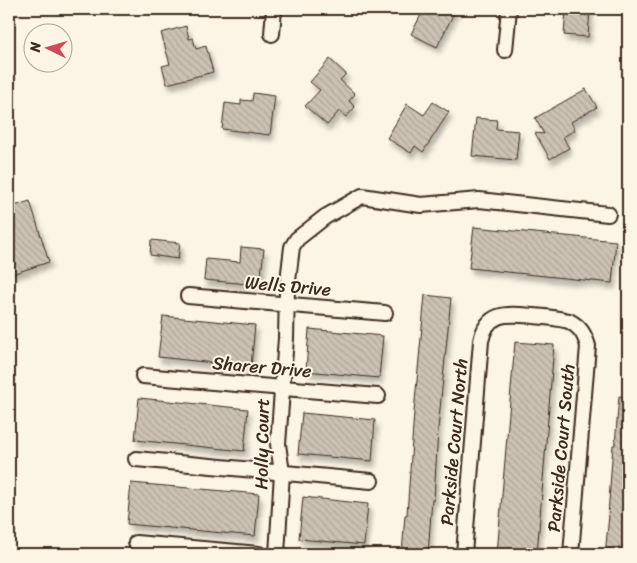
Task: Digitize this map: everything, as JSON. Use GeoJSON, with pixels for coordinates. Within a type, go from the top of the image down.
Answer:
{"type":"FeatureCollection","features":[{"type":"Feature","properties":{"kind":"street"},"geometry":{"type":"LineString","coordinates":[[272,34],[274,9]]}},
{"type":"Feature","properties":{"kind":"street"},"geometry":{"type":"LineString","coordinates":[[505,50],[509,9]]}},
{"type":"Feature","properties":{"kind":"street","name":"Holly Court"},"geometry":{"type":"LineString","coordinates":[[277,554],[282,473],[278,444],[287,289],[293,244],[297,239],[325,218],[362,196],[421,205],[479,200],[608,214]]}},
{"type":"Feature","properties":{"kind":"street","name":"Wells Drive"},"geometry":{"type":"LineString","coordinates":[[188,296],[384,313]]}},
{"type":"Feature","properties":{"kind":"street","name":"Parkside Court North"},"geometry":{"type":"LineString","coordinates":[[464,554],[482,333],[488,323],[497,317],[507,314],[561,319],[578,326],[584,334],[588,346]]}},
{"type":"Feature","properties":{"kind":"street","name":"Parkside Court South"},"geometry":{"type":"LineString","coordinates":[[571,554],[588,346]]}},
{"type":"Feature","properties":{"kind":"street","name":"Sharer Drive"},"geometry":{"type":"LineString","coordinates":[[143,376],[378,396]]}},
{"type":"Feature","properties":{"kind":"street"},"geometry":{"type":"LineString","coordinates":[[136,459],[371,481]]}},
{"type":"Feature","properties":{"kind":"street"},"geometry":{"type":"LineString","coordinates":[[136,543],[260,554]]}},
{"type":"Feature","properties":{"kind":"building"},"geometry":{"type":"Polygon","coordinates":[[[424,9],[456,9],[437,47],[411,34],[424,9]]]}},
{"type":"Feature","properties":{"kind":"building"},"geometry":{"type":"Polygon","coordinates":[[[566,9],[590,9],[588,37],[564,35],[566,9]]]}},
{"type":"Feature","properties":{"kind":"building"},"geometry":{"type":"Polygon","coordinates":[[[186,26],[189,39],[193,38],[196,49],[206,46],[213,72],[167,84],[162,66],[170,64],[161,33],[186,26]]]}},
{"type":"Feature","properties":{"kind":"building"},"geometry":{"type":"Polygon","coordinates":[[[330,59],[346,74],[340,80],[355,94],[349,101],[355,107],[346,117],[339,111],[327,125],[305,106],[320,90],[310,82],[330,59]]]}},
{"type":"Feature","properties":{"kind":"building"},"geometry":{"type":"Polygon","coordinates":[[[586,89],[597,107],[571,122],[575,130],[563,137],[569,148],[550,159],[535,133],[544,134],[535,118],[586,89]]]}},
{"type":"Feature","properties":{"kind":"building"},"geometry":{"type":"Polygon","coordinates":[[[253,93],[275,96],[270,135],[222,129],[225,103],[241,105],[241,100],[252,101],[253,93]]]}},
{"type":"Feature","properties":{"kind":"building"},"geometry":{"type":"Polygon","coordinates":[[[433,102],[449,112],[423,152],[415,146],[411,153],[387,138],[407,104],[424,115],[433,102]]]}},
{"type":"Feature","properties":{"kind":"building"},"geometry":{"type":"Polygon","coordinates":[[[476,118],[497,120],[496,129],[519,131],[516,160],[472,156],[476,118]]]}},
{"type":"Feature","properties":{"kind":"building"},"geometry":{"type":"Polygon","coordinates":[[[30,201],[49,262],[9,275],[9,214],[16,212],[14,206],[30,201]]]}},
{"type":"Feature","properties":{"kind":"building"},"geometry":{"type":"Polygon","coordinates":[[[474,227],[616,241],[612,283],[469,268],[474,227]]]}},
{"type":"Feature","properties":{"kind":"building"},"geometry":{"type":"Polygon","coordinates":[[[151,240],[180,243],[178,259],[150,255],[151,240]]]}},
{"type":"Feature","properties":{"kind":"building"},"geometry":{"type":"Polygon","coordinates":[[[241,247],[264,249],[260,285],[204,280],[206,259],[240,262],[241,247]]]}},
{"type":"Feature","properties":{"kind":"building"},"geometry":{"type":"Polygon","coordinates":[[[425,295],[451,298],[438,429],[434,500],[432,500],[428,554],[402,554],[405,515],[407,515],[425,295]]]}},
{"type":"Feature","properties":{"kind":"building"},"geometry":{"type":"Polygon","coordinates":[[[163,316],[255,325],[251,367],[158,357],[163,316]]]}},
{"type":"Feature","properties":{"kind":"building"},"geometry":{"type":"Polygon","coordinates":[[[309,329],[383,336],[379,378],[306,371],[309,329]]]}},
{"type":"Feature","properties":{"kind":"building"},"geometry":{"type":"Polygon","coordinates":[[[515,342],[554,345],[537,554],[497,554],[515,342]]]}},
{"type":"Feature","properties":{"kind":"building"},"geometry":{"type":"Polygon","coordinates":[[[619,396],[628,397],[628,554],[605,554],[613,445],[615,445],[619,396]]]}},
{"type":"Feature","properties":{"kind":"building"},"geometry":{"type":"Polygon","coordinates":[[[139,398],[248,409],[244,451],[135,440],[139,398]]]}},
{"type":"Feature","properties":{"kind":"building"},"geometry":{"type":"Polygon","coordinates":[[[302,413],[375,420],[372,461],[298,454],[302,413]]]}},
{"type":"Feature","properties":{"kind":"building"},"geometry":{"type":"Polygon","coordinates":[[[131,483],[259,494],[255,536],[127,524],[131,483]]]}},
{"type":"Feature","properties":{"kind":"building"},"geometry":{"type":"Polygon","coordinates":[[[303,497],[368,504],[364,545],[299,539],[303,497]]]}}]}
